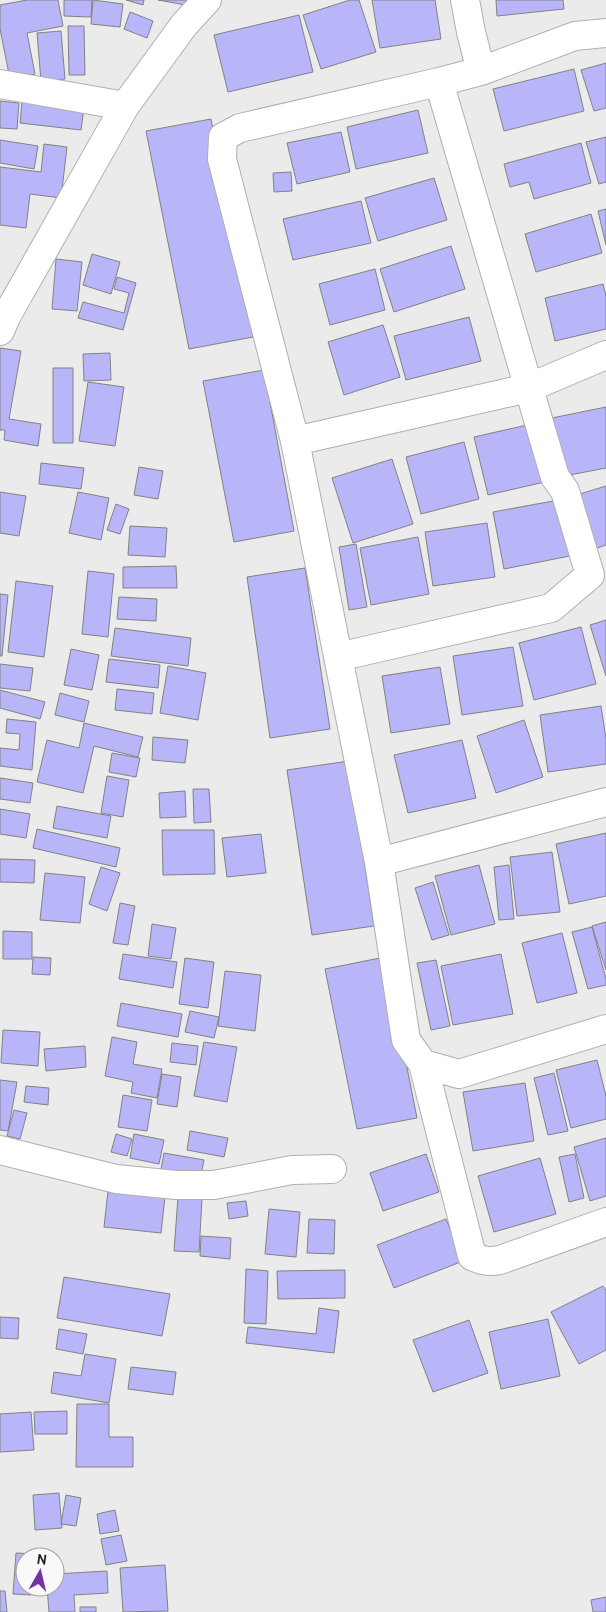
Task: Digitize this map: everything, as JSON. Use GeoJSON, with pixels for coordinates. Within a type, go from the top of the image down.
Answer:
{"type":"FeatureCollection","features":[{"type":"Feature","properties":{"kind":"street"},"geometry":{"type":"LineString","coordinates":[[2,320],[125,106],[184,25],[207,0]]}},
{"type":"Feature","properties":{"kind":"street"},"geometry":{"type":"LineString","coordinates":[[465,0],[481,71]]}},
{"type":"Feature","properties":{"kind":"street"},"geometry":{"type":"LineString","coordinates":[[606,33],[575,36],[481,71],[439,82],[240,128],[224,137],[222,159],[295,440],[379,862],[406,1040],[423,1064],[472,1256],[492,1262],[500,1260],[606,1222]]}},
{"type":"Feature","properties":{"kind":"street"},"geometry":{"type":"LineString","coordinates":[[338,657],[551,608],[590,575],[565,492],[555,477],[439,82]]}},
{"type":"Feature","properties":{"kind":"street"},"geometry":{"type":"LineString","coordinates":[[0,84],[125,106]]}},
{"type":"Feature","properties":{"kind":"street"},"geometry":{"type":"LineString","coordinates":[[295,440],[528,388],[606,356]]}},
{"type":"Feature","properties":{"kind":"street"},"geometry":{"type":"LineString","coordinates":[[379,862],[606,802]]}},
{"type":"Feature","properties":{"kind":"street"},"geometry":{"type":"LineString","coordinates":[[423,1064],[459,1074],[606,1029]]}},
{"type":"Feature","properties":{"kind":"street"},"geometry":{"type":"LineString","coordinates":[[0,1150],[116,1179],[176,1185],[214,1185],[292,1170],[332,1169]]}},
{"type":"Feature","properties":{"kind":"building"},"geometry":{"type":"Polygon","coordinates":[[[27,0],[58,0],[63,26],[27,33],[35,74],[10,79],[0,29],[0,5],[27,0]]]}},
{"type":"Feature","properties":{"kind":"building"},"geometry":{"type":"Polygon","coordinates":[[[64,0],[92,0],[91,17],[64,16],[64,0]]]}},
{"type":"Feature","properties":{"kind":"building"},"geometry":{"type":"Polygon","coordinates":[[[93,0],[123,4],[120,27],[91,24],[93,0]]]}},
{"type":"Feature","properties":{"kind":"building"},"geometry":{"type":"Polygon","coordinates":[[[126,0],[144,0],[143,5],[126,0]]]}},
{"type":"Feature","properties":{"kind":"building"},"geometry":{"type":"Polygon","coordinates":[[[158,0],[192,0],[191,6],[158,0]]]}},
{"type":"Feature","properties":{"kind":"building"},"geometry":{"type":"Polygon","coordinates":[[[350,0],[359,0],[376,52],[321,69],[303,15],[350,0]]]}},
{"type":"Feature","properties":{"kind":"building"},"geometry":{"type":"Polygon","coordinates":[[[372,0],[435,0],[441,39],[380,48],[372,0]]]}},
{"type":"Feature","properties":{"kind":"building"},"geometry":{"type":"Polygon","coordinates":[[[496,0],[563,0],[564,9],[497,16],[496,0]]]}},
{"type":"Feature","properties":{"kind":"building"},"geometry":{"type":"Polygon","coordinates":[[[130,12],[153,21],[147,38],[124,29],[130,12]]]}},
{"type":"Feature","properties":{"kind":"building"},"geometry":{"type":"Polygon","coordinates":[[[299,15],[313,72],[228,92],[214,35],[299,15]]]}},
{"type":"Feature","properties":{"kind":"building"},"geometry":{"type":"Polygon","coordinates":[[[68,26],[84,26],[85,75],[69,75],[68,26]]]}},
{"type":"Feature","properties":{"kind":"building"},"geometry":{"type":"Polygon","coordinates":[[[61,31],[65,79],[41,81],[37,33],[61,31]]]}},
{"type":"Feature","properties":{"kind":"building"},"geometry":{"type":"Polygon","coordinates":[[[606,63],[606,108],[594,111],[581,70],[606,63]]]}},
{"type":"Feature","properties":{"kind":"building"},"geometry":{"type":"Polygon","coordinates":[[[574,69],[584,111],[504,131],[493,89],[574,69]]]}},
{"type":"Feature","properties":{"kind":"building"},"geometry":{"type":"Polygon","coordinates":[[[0,101],[19,103],[17,129],[0,128],[0,101]]]}},
{"type":"Feature","properties":{"kind":"building"},"geometry":{"type":"Polygon","coordinates":[[[22,102],[84,108],[81,130],[20,123],[22,102]]]}},
{"type":"Feature","properties":{"kind":"building"},"geometry":{"type":"Polygon","coordinates":[[[418,110],[428,153],[356,169],[347,127],[418,110]]]}},
{"type":"Feature","properties":{"kind":"building"},"geometry":{"type":"Polygon","coordinates":[[[211,119],[253,337],[189,349],[146,131],[211,119]]]}},
{"type":"Feature","properties":{"kind":"building"},"geometry":{"type":"Polygon","coordinates":[[[341,132],[350,172],[297,184],[287,143],[341,132]]]}},
{"type":"Feature","properties":{"kind":"building"},"geometry":{"type":"Polygon","coordinates":[[[606,137],[606,182],[599,184],[586,142],[606,137]]]}},
{"type":"Feature","properties":{"kind":"building"},"geometry":{"type":"Polygon","coordinates":[[[0,140],[38,146],[34,169],[0,163],[0,140]]]}},
{"type":"Feature","properties":{"kind":"building"},"geometry":{"type":"Polygon","coordinates":[[[581,143],[591,183],[534,199],[529,182],[510,187],[504,164],[581,143]]]}},
{"type":"Feature","properties":{"kind":"building"},"geometry":{"type":"Polygon","coordinates":[[[44,144],[67,147],[61,198],[30,194],[26,228],[0,225],[0,167],[41,172],[44,144]]]}},
{"type":"Feature","properties":{"kind":"building"},"geometry":{"type":"Polygon","coordinates":[[[291,172],[292,191],[274,192],[273,173],[291,172]]]}},
{"type":"Feature","properties":{"kind":"building"},"geometry":{"type":"Polygon","coordinates":[[[434,178],[447,220],[378,241],[365,198],[434,178]]]}},
{"type":"Feature","properties":{"kind":"building"},"geometry":{"type":"Polygon","coordinates":[[[361,201],[371,243],[293,260],[283,219],[361,201]]]}},
{"type":"Feature","properties":{"kind":"building"},"geometry":{"type":"Polygon","coordinates":[[[606,209],[606,245],[598,211],[606,209]]]}},
{"type":"Feature","properties":{"kind":"building"},"geometry":{"type":"Polygon","coordinates":[[[591,214],[602,253],[536,272],[525,234],[591,214]]]}},
{"type":"Feature","properties":{"kind":"building"},"geometry":{"type":"Polygon","coordinates":[[[451,246],[465,289],[394,312],[380,269],[451,246]]]}},
{"type":"Feature","properties":{"kind":"building"},"geometry":{"type":"Polygon","coordinates":[[[92,254],[120,262],[111,294],[83,285],[92,254]]]}},
{"type":"Feature","properties":{"kind":"building"},"geometry":{"type":"Polygon","coordinates":[[[56,259],[82,262],[77,311],[52,309],[56,259]]]}},
{"type":"Feature","properties":{"kind":"building"},"geometry":{"type":"Polygon","coordinates":[[[375,269],[385,310],[330,325],[319,284],[375,269]]]}},
{"type":"Feature","properties":{"kind":"building"},"geometry":{"type":"Polygon","coordinates":[[[117,277],[136,283],[123,330],[78,318],[83,302],[124,313],[129,293],[114,289],[117,277]]]}},
{"type":"Feature","properties":{"kind":"building"},"geometry":{"type":"Polygon","coordinates":[[[603,284],[606,296],[606,329],[555,341],[545,298],[603,284]]]}},
{"type":"Feature","properties":{"kind":"building"},"geometry":{"type":"Polygon","coordinates":[[[469,317],[481,361],[406,380],[394,336],[469,317]]]}},
{"type":"Feature","properties":{"kind":"building"},"geometry":{"type":"Polygon","coordinates":[[[383,325],[400,377],[344,395],[328,342],[383,325]]]}},
{"type":"Feature","properties":{"kind":"building"},"geometry":{"type":"Polygon","coordinates":[[[0,348],[21,351],[9,419],[41,424],[38,446],[4,440],[5,430],[0,430],[0,348]]]}},
{"type":"Feature","properties":{"kind":"building"},"geometry":{"type":"Polygon","coordinates":[[[110,353],[111,380],[84,381],[83,354],[110,353]]]}},
{"type":"Feature","properties":{"kind":"building"},"geometry":{"type":"Polygon","coordinates":[[[53,368],[73,368],[73,443],[53,443],[53,368]]]}},
{"type":"Feature","properties":{"kind":"building"},"geometry":{"type":"Polygon","coordinates":[[[264,370],[294,531],[234,542],[203,381],[264,370]]]}},
{"type":"Feature","properties":{"kind":"building"},"geometry":{"type":"Polygon","coordinates":[[[88,382],[124,387],[115,446],[79,441],[88,382]]]}},
{"type":"Feature","properties":{"kind":"building"},"geometry":{"type":"Polygon","coordinates":[[[606,407],[606,468],[559,477],[547,419],[606,407]]]}},
{"type":"Feature","properties":{"kind":"building"},"geometry":{"type":"Polygon","coordinates":[[[536,423],[549,481],[488,495],[474,437],[536,423]]]}},
{"type":"Feature","properties":{"kind":"building"},"geometry":{"type":"Polygon","coordinates":[[[464,442],[479,499],[421,514],[406,457],[464,442]]]}},
{"type":"Feature","properties":{"kind":"building"},"geometry":{"type":"Polygon","coordinates":[[[392,459],[413,524],[353,543],[332,478],[392,459]]]}},
{"type":"Feature","properties":{"kind":"building"},"geometry":{"type":"Polygon","coordinates":[[[41,463],[84,468],[81,489],[39,484],[41,463]]]}},
{"type":"Feature","properties":{"kind":"building"},"geometry":{"type":"Polygon","coordinates":[[[139,467],[163,471],[158,499],[134,495],[139,467]]]}},
{"type":"Feature","properties":{"kind":"building"},"geometry":{"type":"Polygon","coordinates":[[[606,486],[606,545],[586,552],[570,497],[606,486]]]}},
{"type":"Feature","properties":{"kind":"building"},"geometry":{"type":"Polygon","coordinates":[[[0,492],[26,496],[19,536],[0,533],[0,492]]]}},
{"type":"Feature","properties":{"kind":"building"},"geometry":{"type":"Polygon","coordinates":[[[78,492],[109,498],[101,540],[69,533],[78,492]]]}},
{"type":"Feature","properties":{"kind":"building"},"geometry":{"type":"Polygon","coordinates":[[[564,499],[575,555],[504,569],[493,512],[564,499]]]}},
{"type":"Feature","properties":{"kind":"building"},"geometry":{"type":"Polygon","coordinates":[[[116,504],[129,509],[120,534],[107,530],[116,504]]]}},
{"type":"Feature","properties":{"kind":"building"},"geometry":{"type":"Polygon","coordinates":[[[487,523],[495,577],[433,586],[425,532],[487,523]]]}},
{"type":"Feature","properties":{"kind":"building"},"geometry":{"type":"Polygon","coordinates":[[[130,526],[167,528],[165,557],[128,555],[130,526]]]}},
{"type":"Feature","properties":{"kind":"building"},"geometry":{"type":"Polygon","coordinates":[[[418,537],[429,594],[371,605],[360,548],[418,537]]]}},
{"type":"Feature","properties":{"kind":"building"},"geometry":{"type":"Polygon","coordinates":[[[356,544],[367,607],[349,610],[339,547],[356,544]]]}},
{"type":"Feature","properties":{"kind":"building"},"geometry":{"type":"Polygon","coordinates":[[[176,566],[177,588],[123,588],[123,567],[176,566]]]}},
{"type":"Feature","properties":{"kind":"building"},"geometry":{"type":"Polygon","coordinates":[[[305,568],[330,729],[270,738],[247,577],[305,568]]]}},
{"type":"Feature","properties":{"kind":"building"},"geometry":{"type":"Polygon","coordinates":[[[88,571],[114,574],[108,637],[82,634],[88,571]]]}},
{"type":"Feature","properties":{"kind":"building"},"geometry":{"type":"Polygon","coordinates":[[[16,581],[53,586],[44,657],[8,652],[16,581]]]}},
{"type":"Feature","properties":{"kind":"building"},"geometry":{"type":"Polygon","coordinates":[[[0,594],[8,595],[2,656],[0,656],[0,594]]]}},
{"type":"Feature","properties":{"kind":"building"},"geometry":{"type":"Polygon","coordinates":[[[119,597],[157,599],[156,621],[117,619],[119,597]]]}},
{"type":"Feature","properties":{"kind":"building"},"geometry":{"type":"Polygon","coordinates":[[[606,620],[606,676],[590,625],[606,620]]]}},
{"type":"Feature","properties":{"kind":"building"},"geometry":{"type":"Polygon","coordinates":[[[581,627],[596,684],[534,700],[519,643],[581,627]]]}},
{"type":"Feature","properties":{"kind":"building"},"geometry":{"type":"Polygon","coordinates":[[[115,628],[191,638],[188,666],[111,656],[115,628]]]}},
{"type":"Feature","properties":{"kind":"building"},"geometry":{"type":"Polygon","coordinates":[[[513,647],[523,706],[462,715],[453,656],[513,647]]]}},
{"type":"Feature","properties":{"kind":"building"},"geometry":{"type":"Polygon","coordinates":[[[71,649],[99,655],[92,690],[64,685],[71,649]]]}},
{"type":"Feature","properties":{"kind":"building"},"geometry":{"type":"Polygon","coordinates":[[[109,659],[160,665],[158,688],[106,682],[109,659]]]}},
{"type":"Feature","properties":{"kind":"building"},"geometry":{"type":"Polygon","coordinates":[[[0,664],[33,668],[30,691],[0,688],[0,664]]]}},
{"type":"Feature","properties":{"kind":"building"},"geometry":{"type":"Polygon","coordinates":[[[168,666],[206,673],[198,720],[160,713],[168,666]]]}},
{"type":"Feature","properties":{"kind":"building"},"geometry":{"type":"Polygon","coordinates":[[[440,667],[450,724],[391,733],[382,676],[440,667]]]}},
{"type":"Feature","properties":{"kind":"building"},"geometry":{"type":"Polygon","coordinates":[[[117,689],[154,693],[152,714],[115,710],[117,689]]]}},
{"type":"Feature","properties":{"kind":"building"},"geometry":{"type":"Polygon","coordinates":[[[0,690],[45,702],[40,719],[0,708],[0,690]]]}},
{"type":"Feature","properties":{"kind":"building"},"geometry":{"type":"Polygon","coordinates":[[[60,693],[89,701],[84,722],[55,715],[60,693]]]}},
{"type":"Feature","properties":{"kind":"building"},"geometry":{"type":"Polygon","coordinates":[[[601,706],[606,739],[606,764],[548,772],[540,715],[601,706]]]}},
{"type":"Feature","properties":{"kind":"building"},"geometry":{"type":"Polygon","coordinates":[[[7,719],[36,722],[32,770],[0,766],[0,748],[19,750],[20,734],[6,733],[7,719]]]}},
{"type":"Feature","properties":{"kind":"building"},"geometry":{"type":"Polygon","coordinates":[[[524,720],[543,777],[496,793],[477,736],[524,720]]]}},
{"type":"Feature","properties":{"kind":"building"},"geometry":{"type":"Polygon","coordinates":[[[84,723],[143,737],[138,757],[94,746],[83,793],[37,782],[47,740],[79,748],[84,723]]]}},
{"type":"Feature","properties":{"kind":"building"},"geometry":{"type":"Polygon","coordinates":[[[153,737],[188,740],[185,763],[152,760],[153,737]]]}},
{"type":"Feature","properties":{"kind":"building"},"geometry":{"type":"Polygon","coordinates":[[[462,740],[476,798],[408,813],[394,755],[462,740]]]}},
{"type":"Feature","properties":{"kind":"building"},"geometry":{"type":"Polygon","coordinates":[[[112,753],[140,758],[136,777],[109,772],[112,753]]]}},
{"type":"Feature","properties":{"kind":"building"},"geometry":{"type":"Polygon","coordinates":[[[349,761],[374,926],[312,935],[287,770],[349,761]]]}},
{"type":"Feature","properties":{"kind":"building"},"geometry":{"type":"Polygon","coordinates":[[[107,776],[129,780],[123,817],[101,813],[107,776]]]}},
{"type":"Feature","properties":{"kind":"building"},"geometry":{"type":"Polygon","coordinates":[[[0,778],[33,783],[30,803],[0,799],[0,778]]]}},
{"type":"Feature","properties":{"kind":"building"},"geometry":{"type":"Polygon","coordinates":[[[193,789],[209,789],[211,822],[194,823],[193,789]]]}},
{"type":"Feature","properties":{"kind":"building"},"geometry":{"type":"Polygon","coordinates":[[[185,791],[186,817],[160,818],[159,793],[185,791]]]}},
{"type":"Feature","properties":{"kind":"building"},"geometry":{"type":"Polygon","coordinates":[[[57,806],[111,816],[107,838],[53,828],[57,806]]]}},
{"type":"Feature","properties":{"kind":"building"},"geometry":{"type":"Polygon","coordinates":[[[0,809],[30,814],[26,838],[0,834],[0,809]]]}},
{"type":"Feature","properties":{"kind":"building"},"geometry":{"type":"Polygon","coordinates":[[[37,829],[120,848],[116,867],[33,848],[37,829]]]}},
{"type":"Feature","properties":{"kind":"building"},"geometry":{"type":"Polygon","coordinates":[[[162,830],[214,830],[215,874],[163,875],[162,830]]]}},
{"type":"Feature","properties":{"kind":"building"},"geometry":{"type":"Polygon","coordinates":[[[606,833],[606,896],[569,904],[556,844],[606,833]]]}},
{"type":"Feature","properties":{"kind":"building"},"geometry":{"type":"Polygon","coordinates":[[[261,834],[266,873],[227,877],[222,838],[261,834]]]}},
{"type":"Feature","properties":{"kind":"building"},"geometry":{"type":"Polygon","coordinates":[[[552,852],[560,912],[517,916],[510,857],[552,852]]]}},
{"type":"Feature","properties":{"kind":"building"},"geometry":{"type":"Polygon","coordinates":[[[0,859],[35,860],[34,883],[0,882],[0,859]]]}},
{"type":"Feature","properties":{"kind":"building"},"geometry":{"type":"Polygon","coordinates":[[[479,865],[495,924],[451,935],[435,876],[479,865]]]}},
{"type":"Feature","properties":{"kind":"building"},"geometry":{"type":"Polygon","coordinates":[[[509,865],[514,919],[499,920],[494,867],[509,865]]]}},
{"type":"Feature","properties":{"kind":"building"},"geometry":{"type":"Polygon","coordinates":[[[101,867],[120,873],[107,911],[89,904],[101,867]]]}},
{"type":"Feature","properties":{"kind":"building"},"geometry":{"type":"Polygon","coordinates":[[[45,873],[85,877],[80,923],[40,920],[45,873]]]}},
{"type":"Feature","properties":{"kind":"building"},"geometry":{"type":"Polygon","coordinates":[[[433,882],[449,935],[432,940],[415,888],[433,882]]]}},
{"type":"Feature","properties":{"kind":"building"},"geometry":{"type":"Polygon","coordinates":[[[120,903],[135,906],[128,945],[113,943],[120,903]]]}},
{"type":"Feature","properties":{"kind":"building"},"geometry":{"type":"Polygon","coordinates":[[[606,922],[606,970],[592,926],[606,922]]]}},
{"type":"Feature","properties":{"kind":"building"},"geometry":{"type":"Polygon","coordinates":[[[152,924],[176,928],[171,959],[148,956],[152,924]]]}},
{"type":"Feature","properties":{"kind":"building"},"geometry":{"type":"Polygon","coordinates":[[[592,927],[606,985],[588,989],[572,932],[592,927]]]}},
{"type":"Feature","properties":{"kind":"building"},"geometry":{"type":"Polygon","coordinates":[[[3,931],[32,932],[32,959],[3,959],[3,931]]]}},
{"type":"Feature","properties":{"kind":"building"},"geometry":{"type":"Polygon","coordinates":[[[562,933],[577,993],[537,1003],[522,943],[562,933]]]}},
{"type":"Feature","properties":{"kind":"building"},"geometry":{"type":"Polygon","coordinates":[[[123,954],[177,962],[173,988],[119,979],[123,954]]]}},
{"type":"Feature","properties":{"kind":"building"},"geometry":{"type":"Polygon","coordinates":[[[501,954],[513,1014],[453,1025],[441,966],[501,954]]]}},
{"type":"Feature","properties":{"kind":"building"},"geometry":{"type":"Polygon","coordinates":[[[33,957],[51,958],[50,975],[32,974],[33,957]]]}},
{"type":"Feature","properties":{"kind":"building"},"geometry":{"type":"Polygon","coordinates":[[[385,957],[417,1118],[357,1129],[325,969],[385,957]]]}},
{"type":"Feature","properties":{"kind":"building"},"geometry":{"type":"Polygon","coordinates":[[[185,958],[214,962],[208,1008],[179,1004],[185,958]]]}},
{"type":"Feature","properties":{"kind":"building"},"geometry":{"type":"Polygon","coordinates":[[[436,960],[450,1026],[431,1030],[417,963],[436,960]]]}},
{"type":"Feature","properties":{"kind":"building"},"geometry":{"type":"Polygon","coordinates":[[[225,971],[261,975],[255,1031],[218,1026],[225,971]]]}},
{"type":"Feature","properties":{"kind":"building"},"geometry":{"type":"Polygon","coordinates":[[[121,1003],[182,1014],[178,1037],[117,1026],[121,1003]]]}},
{"type":"Feature","properties":{"kind":"building"},"geometry":{"type":"Polygon","coordinates":[[[190,1011],[219,1017],[214,1038],[185,1032],[190,1011]]]}},
{"type":"Feature","properties":{"kind":"building"},"geometry":{"type":"Polygon","coordinates":[[[3,1030],[40,1032],[38,1066],[1,1063],[3,1030]]]}},
{"type":"Feature","properties":{"kind":"building"},"geometry":{"type":"Polygon","coordinates":[[[112,1037],[137,1042],[133,1064],[162,1069],[157,1098],[131,1093],[133,1082],[105,1076],[112,1037]]]}},
{"type":"Feature","properties":{"kind":"building"},"geometry":{"type":"Polygon","coordinates":[[[204,1042],[237,1047],[227,1102],[194,1096],[204,1042]]]}},
{"type":"Feature","properties":{"kind":"building"},"geometry":{"type":"Polygon","coordinates":[[[172,1043],[198,1046],[196,1065],[170,1062],[172,1043]]]}},
{"type":"Feature","properties":{"kind":"building"},"geometry":{"type":"Polygon","coordinates":[[[85,1046],[86,1067],[46,1071],[44,1049],[85,1046]]]}},
{"type":"Feature","properties":{"kind":"building"},"geometry":{"type":"Polygon","coordinates":[[[597,1060],[606,1096],[606,1119],[571,1128],[556,1070],[597,1060]]]}},
{"type":"Feature","properties":{"kind":"building"},"geometry":{"type":"Polygon","coordinates":[[[554,1073],[568,1131],[548,1135],[534,1078],[554,1073]]]}},
{"type":"Feature","properties":{"kind":"building"},"geometry":{"type":"Polygon","coordinates":[[[162,1074],[181,1077],[177,1107],[157,1104],[162,1074]]]}},
{"type":"Feature","properties":{"kind":"building"},"geometry":{"type":"Polygon","coordinates":[[[0,1080],[17,1082],[8,1131],[0,1130],[0,1080]]]}},
{"type":"Feature","properties":{"kind":"building"},"geometry":{"type":"Polygon","coordinates":[[[525,1083],[534,1141],[473,1151],[463,1092],[525,1083]]]}},
{"type":"Feature","properties":{"kind":"building"},"geometry":{"type":"Polygon","coordinates":[[[26,1086],[49,1088],[48,1105],[24,1102],[26,1086]]]}},
{"type":"Feature","properties":{"kind":"building"},"geometry":{"type":"Polygon","coordinates":[[[123,1095],[152,1100],[147,1131],[118,1127],[123,1095]]]}},
{"type":"Feature","properties":{"kind":"building"},"geometry":{"type":"Polygon","coordinates":[[[14,1110],[27,1113],[20,1139],[7,1136],[14,1110]]]}},
{"type":"Feature","properties":{"kind":"building"},"geometry":{"type":"Polygon","coordinates":[[[190,1131],[228,1138],[224,1157],[187,1150],[190,1131]]]}},
{"type":"Feature","properties":{"kind":"building"},"geometry":{"type":"Polygon","coordinates":[[[116,1134],[132,1139],[127,1156],[111,1152],[116,1134]]]}},
{"type":"Feature","properties":{"kind":"building"},"geometry":{"type":"Polygon","coordinates":[[[134,1134],[164,1140],[159,1164],[130,1158],[134,1134]]]}},
{"type":"Feature","properties":{"kind":"building"},"geometry":{"type":"Polygon","coordinates":[[[606,1138],[606,1196],[590,1201],[574,1147],[606,1138]]]}},
{"type":"Feature","properties":{"kind":"building"},"geometry":{"type":"Polygon","coordinates":[[[164,1153],[204,1160],[200,1181],[160,1174],[164,1153]]]}},
{"type":"Feature","properties":{"kind":"building"},"geometry":{"type":"Polygon","coordinates":[[[426,1154],[439,1192],[383,1211],[370,1173],[426,1154]]]}},
{"type":"Feature","properties":{"kind":"building"},"geometry":{"type":"Polygon","coordinates":[[[575,1154],[584,1198],[569,1202],[559,1157],[575,1154]]]}},
{"type":"Feature","properties":{"kind":"building"},"geometry":{"type":"Polygon","coordinates":[[[540,1158],[556,1214],[494,1232],[478,1176],[540,1158]]]}},
{"type":"Feature","properties":{"kind":"building"},"geometry":{"type":"Polygon","coordinates":[[[109,1182],[166,1188],[161,1233],[104,1227],[109,1182]]]}},
{"type":"Feature","properties":{"kind":"building"},"geometry":{"type":"Polygon","coordinates":[[[178,1197],[202,1199],[199,1252],[174,1251],[178,1197]]]}},
{"type":"Feature","properties":{"kind":"building"},"geometry":{"type":"Polygon","coordinates":[[[246,1201],[248,1216],[229,1219],[227,1203],[246,1201]]]}},
{"type":"Feature","properties":{"kind":"building"},"geometry":{"type":"Polygon","coordinates":[[[269,1209],[300,1212],[296,1257],[265,1254],[269,1209]]]}},
{"type":"Feature","properties":{"kind":"building"},"geometry":{"type":"Polygon","coordinates":[[[309,1219],[335,1220],[334,1254],[307,1253],[309,1219]]]}},
{"type":"Feature","properties":{"kind":"building"},"geometry":{"type":"Polygon","coordinates":[[[446,1219],[463,1261],[394,1288],[377,1245],[446,1219]]]}},
{"type":"Feature","properties":{"kind":"building"},"geometry":{"type":"Polygon","coordinates":[[[201,1236],[231,1238],[230,1259],[200,1256],[201,1236]]]}},
{"type":"Feature","properties":{"kind":"building"},"geometry":{"type":"Polygon","coordinates":[[[246,1269],[268,1271],[266,1324],[244,1323],[246,1269]]]}},
{"type":"Feature","properties":{"kind":"building"},"geometry":{"type":"Polygon","coordinates":[[[345,1270],[345,1298],[278,1299],[277,1271],[345,1270]]]}},
{"type":"Feature","properties":{"kind":"building"},"geometry":{"type":"Polygon","coordinates":[[[64,1277],[170,1294],[162,1336],[57,1318],[64,1277]]]}},
{"type":"Feature","properties":{"kind":"building"},"geometry":{"type":"Polygon","coordinates":[[[603,1286],[606,1290],[606,1350],[579,1364],[551,1312],[603,1286]]]}},
{"type":"Feature","properties":{"kind":"building"},"geometry":{"type":"Polygon","coordinates":[[[319,1308],[339,1311],[334,1353],[246,1343],[248,1327],[316,1334],[319,1308]]]}},
{"type":"Feature","properties":{"kind":"building"},"geometry":{"type":"Polygon","coordinates":[[[0,1317],[19,1318],[18,1339],[0,1338],[0,1317]]]}},
{"type":"Feature","properties":{"kind":"building"},"geometry":{"type":"Polygon","coordinates":[[[548,1319],[560,1376],[501,1389],[489,1332],[548,1319]]]}},
{"type":"Feature","properties":{"kind":"building"},"geometry":{"type":"Polygon","coordinates":[[[469,1320],[488,1373],[433,1392],[413,1340],[469,1320]]]}},
{"type":"Feature","properties":{"kind":"building"},"geometry":{"type":"Polygon","coordinates":[[[59,1329],[87,1334],[83,1354],[56,1349],[59,1329]]]}},
{"type":"Feature","properties":{"kind":"building"},"geometry":{"type":"Polygon","coordinates":[[[85,1354],[116,1359],[109,1403],[51,1393],[54,1372],[81,1376],[85,1354]]]}},
{"type":"Feature","properties":{"kind":"building"},"geometry":{"type":"Polygon","coordinates":[[[131,1367],[176,1372],[173,1395],[128,1389],[131,1367]]]}},
{"type":"Feature","properties":{"kind":"building"},"geometry":{"type":"Polygon","coordinates":[[[77,1404],[109,1404],[109,1437],[133,1437],[133,1467],[76,1467],[77,1404]]]}},
{"type":"Feature","properties":{"kind":"building"},"geometry":{"type":"Polygon","coordinates":[[[67,1411],[67,1434],[35,1434],[34,1412],[67,1411]]]}},
{"type":"Feature","properties":{"kind":"building"},"geometry":{"type":"Polygon","coordinates":[[[31,1412],[34,1450],[0,1452],[0,1414],[31,1412]]]}},
{"type":"Feature","properties":{"kind":"building"},"geometry":{"type":"Polygon","coordinates":[[[59,1493],[62,1528],[35,1530],[33,1495],[59,1493]]]}},
{"type":"Feature","properties":{"kind":"building"},"geometry":{"type":"Polygon","coordinates":[[[66,1495],[81,1498],[76,1526],[61,1524],[66,1495]]]}},
{"type":"Feature","properties":{"kind":"building"},"geometry":{"type":"Polygon","coordinates":[[[115,1510],[119,1531],[100,1534],[97,1514],[115,1510]]]}},
{"type":"Feature","properties":{"kind":"building"},"geometry":{"type":"Polygon","coordinates":[[[121,1535],[127,1561],[106,1565],[101,1539],[121,1535]]]}},
{"type":"Feature","properties":{"kind":"building"},"geometry":{"type":"Polygon","coordinates":[[[165,1565],[168,1611],[123,1612],[120,1568],[165,1565]]]}},
{"type":"Feature","properties":{"kind":"building"},"geometry":{"type":"Polygon","coordinates":[[[15,1567],[15,1594],[13,1594],[15,1567]]]}},
{"type":"Feature","properties":{"kind":"building"},"geometry":{"type":"Polygon","coordinates":[[[107,1571],[108,1593],[74,1595],[75,1612],[49,1612],[48,1597],[65,1597],[65,1573],[107,1571]]]}},
{"type":"Feature","properties":{"kind":"building"},"geometry":{"type":"Polygon","coordinates":[[[0,1591],[5,1591],[7,1612],[0,1612],[0,1591]]]}},
{"type":"Feature","properties":{"kind":"building"},"geometry":{"type":"Polygon","coordinates":[[[606,1597],[606,1612],[593,1612],[591,1600],[606,1597]]]}},
{"type":"Feature","properties":{"kind":"building"},"geometry":{"type":"Polygon","coordinates":[[[80,1607],[96,1607],[96,1612],[80,1612],[80,1607]]]}}]}
